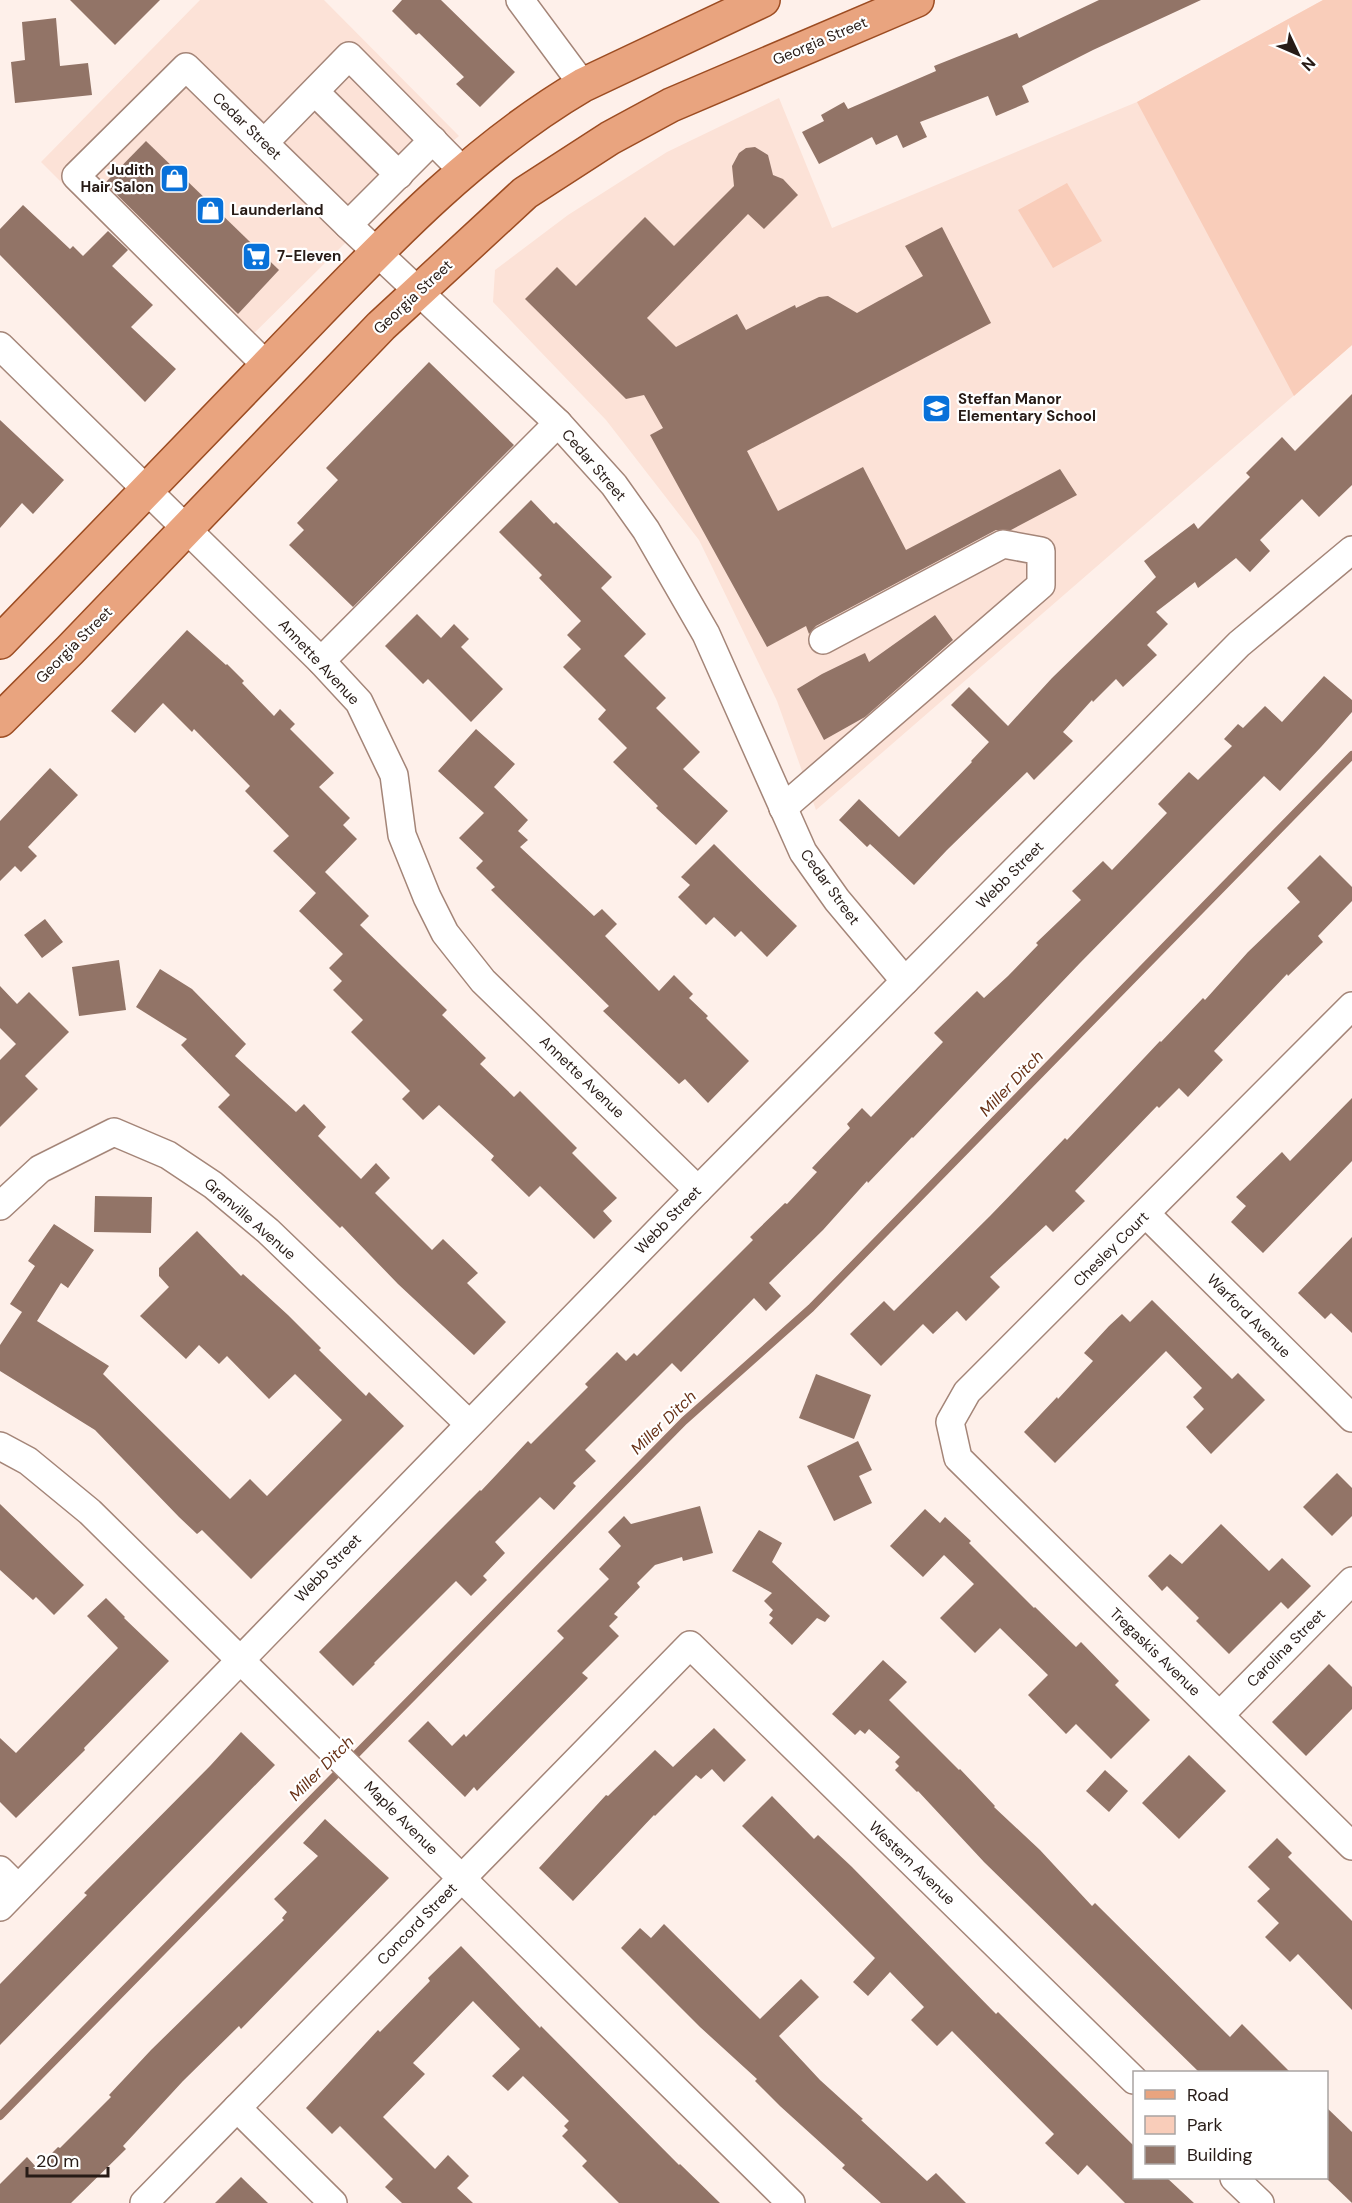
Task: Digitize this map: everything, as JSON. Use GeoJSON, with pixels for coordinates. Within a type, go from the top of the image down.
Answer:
{"type":"FeatureCollection","features":[{"type":"Feature","properties":{"kind":"main road"},"geometry":{"type":"LineString","coordinates":[[0,642],[377,252],[464,171],[555,101],[583,85],[763,0]]}},
{"type":"Feature","properties":{"kind":"main road","name":"Georgia Street"},"geometry":{"type":"LineString","coordinates":[[0,720],[381,326],[525,193],[610,138],[681,101],[917,0]]}},
{"type":"Feature","properties":{"kind":"street"},"geometry":{"type":"LineString","coordinates":[[520,0],[583,85]]}},
{"type":"Feature","properties":{"kind":"street"},"geometry":{"type":"LineString","coordinates":[[264,142],[349,57],[464,171]]}},
{"type":"Feature","properties":{"kind":"street","name":"Cedar Street"},"geometry":{"type":"LineString","coordinates":[[267,366],[76,176],[186,67],[348,225],[558,423],[614,484],[646,530],[706,634],[803,852],[837,900],[905,981]]}},
{"type":"Feature","properties":{"kind":"street"},"geometry":{"type":"LineString","coordinates":[[315,92],[399,175]]}},
{"type":"Feature","properties":{"kind":"street"},"geometry":{"type":"LineString","coordinates":[[348,225],[433,140]]}},
{"type":"Feature","properties":{"kind":"street","name":"Annette Avenue"},"geometry":{"type":"LineString","coordinates":[[0,346],[321,661],[359,702],[394,775],[402,836],[427,897],[445,933],[483,981],[698,1190]]}},
{"type":"Feature","properties":{"kind":"street"},"geometry":{"type":"LineString","coordinates":[[321,661],[558,423]]}},
{"type":"Feature","properties":{"kind":"street"},"geometry":{"type":"LineString","coordinates":[[783,808],[1041,585],[1041,551],[1003,544],[823,640]]}},
{"type":"Feature","properties":{"kind":"street","name":"Webb Street"},"geometry":{"type":"LineString","coordinates":[[6,1889],[240,1659],[698,1190],[1239,644],[1352,550]]}},
{"type":"Feature","properties":{"kind":"street","name":"Chesley Court"},"geometry":{"type":"LineString","coordinates":[[958,1458],[951,1422],[968,1392],[1352,1006]]}},
{"type":"Feature","properties":{"kind":"street","name":"Granville Avenue"},"geometry":{"type":"LineString","coordinates":[[0,1206],[39,1169],[114,1132],[168,1155],[213,1185],[268,1231],[469,1424]]}},
{"type":"Feature","properties":{"kind":"street","name":"Warford Avenue"},"geometry":{"type":"LineString","coordinates":[[1146,1214],[1352,1418]]}},
{"type":"Feature","properties":{"kind":"street","name":"Maple Avenue"},"geometry":{"type":"LineString","coordinates":[[0,1446],[28,1461],[90,1512],[790,2203]]}},
{"type":"Feature","properties":{"kind":"street","name":"Tregaskis Avenue"},"geometry":{"type":"LineString","coordinates":[[958,1458],[1352,1846]]}},
{"type":"Feature","properties":{"kind":"street","name":"Carolina Street"},"geometry":{"type":"LineString","coordinates":[[1220,1715],[1352,1581]]}},
{"type":"Feature","properties":{"kind":"street","name":"Concord Street"},"geometry":{"type":"LineString","coordinates":[[144,2203],[690,1645]]}},
{"type":"Feature","properties":{"kind":"street","name":"Western Avenue"},"geometry":{"type":"LineString","coordinates":[[690,1645],[1133,2079]]}},
{"type":"Feature","properties":{"kind":"street"},"geometry":{"type":"LineString","coordinates":[[237,2108],[333,2203]]}},
{"type":"Feature","properties":{"kind":"street"},"geometry":{"type":"LineString","coordinates":[[1235,2179],[1260,2203]]}},
{"type":"Feature","properties":{"kind":"shaded area"},"geometry":{"type":"Polygon","coordinates":[[[200,0],[324,0],[459,136],[421,168],[233,354],[41,162],[200,0]]]}},
{"type":"Feature","properties":{"kind":"shaded area","name":"Steffan Manor Elementary School"},"geometry":{"type":"Polygon","coordinates":[[[1323,0],[1352,0],[1352,345],[816,810],[777,701],[699,540],[606,420],[493,302],[495,270],[568,215],[667,152],[779,98],[832,228],[1137,102],[1323,0]]]}},
{"type":"Feature","properties":{"kind":"green space"},"geometry":{"type":"Polygon","coordinates":[[[1323,0],[1352,0],[1352,345],[1294,396],[1137,102],[1323,0]]]}},
{"type":"Feature","properties":{"kind":"green space"},"geometry":{"type":"Polygon","coordinates":[[[1067,183],[1102,241],[1053,268],[1018,210],[1067,183]]]}},
{"type":"Feature","properties":{"kind":"building"},"geometry":{"type":"Polygon","coordinates":[[[70,0],[160,0],[115,45],[70,0]]]}},
{"type":"Feature","properties":{"kind":"building"},"geometry":{"type":"Polygon","coordinates":[[[402,0],[441,0],[515,72],[480,107],[456,84],[464,77],[419,33],[416,35],[392,11],[402,0]]]}},
{"type":"Feature","properties":{"kind":"building"},"geometry":{"type":"Polygon","coordinates":[[[1099,0],[1201,0],[1022,86],[1029,102],[996,116],[988,96],[920,122],[927,137],[903,148],[897,135],[876,145],[872,137],[819,164],[802,132],[824,121],[821,115],[844,102],[848,109],[936,71],[934,66],[1017,33],[1019,38],[1099,0]]]}},
{"type":"Feature","properties":{"kind":"building"},"geometry":{"type":"Polygon","coordinates":[[[56,18],[60,66],[88,63],[92,95],[15,103],[11,62],[25,60],[22,22],[56,18]]]}},
{"type":"Feature","properties":{"kind":"building"},"geometry":{"type":"Polygon","coordinates":[[[146,141],[279,270],[238,314],[105,183],[146,141]]]}},
{"type":"Feature","properties":{"kind":"building"},"geometry":{"type":"Polygon","coordinates":[[[755,147],[768,155],[773,175],[783,179],[798,195],[764,229],[748,214],[647,318],[676,347],[737,314],[746,330],[795,305],[796,308],[819,297],[828,296],[857,313],[923,276],[905,246],[942,227],[991,323],[747,451],[778,511],[863,467],[906,550],[1060,469],[1077,495],[1011,530],[996,530],[816,626],[809,634],[806,626],[767,647],[650,435],[663,428],[644,395],[626,399],[525,299],[557,267],[576,286],[645,217],[674,246],[734,186],[732,166],[739,153],[746,148],[755,147]]]}},
{"type":"Feature","properties":{"kind":"building"},"geometry":{"type":"Polygon","coordinates":[[[23,205],[70,249],[73,246],[83,256],[108,231],[128,250],[112,266],[153,305],[131,327],[176,369],[145,402],[0,255],[0,229],[23,205]]]}},
{"type":"Feature","properties":{"kind":"building"},"geometry":{"type":"Polygon","coordinates":[[[429,362],[514,445],[353,607],[289,545],[304,530],[297,523],[338,480],[326,468],[429,362]]]}},
{"type":"Feature","properties":{"kind":"building"},"geometry":{"type":"Polygon","coordinates":[[[1352,394],[1352,485],[1319,517],[1302,499],[1260,540],[1270,551],[1250,572],[1236,558],[1198,588],[1195,582],[1156,612],[1168,624],[1147,645],[1157,655],[1123,687],[1116,679],[1093,702],[1092,700],[1063,732],[1073,741],[1034,780],[1027,772],[914,885],[870,844],[867,847],[839,820],[859,799],[899,837],[989,742],[951,705],[969,687],[1008,726],[1052,678],[1156,577],[1144,561],[1194,523],[1198,529],[1250,477],[1246,473],[1282,437],[1295,451],[1352,394]]]}},
{"type":"Feature","properties":{"kind":"building"},"geometry":{"type":"Polygon","coordinates":[[[0,420],[64,480],[33,514],[22,503],[0,528],[0,420]]]}},
{"type":"Feature","properties":{"kind":"building"},"geometry":{"type":"Polygon","coordinates":[[[531,500],[612,577],[601,588],[646,634],[624,656],[666,698],[656,708],[700,752],[683,769],[728,811],[696,845],[656,808],[658,806],[613,762],[627,748],[598,719],[606,710],[563,667],[581,649],[567,635],[581,621],[539,578],[542,575],[499,532],[531,500]]]}},
{"type":"Feature","properties":{"kind":"building"},"geometry":{"type":"Polygon","coordinates":[[[417,614],[441,638],[454,624],[469,639],[461,647],[503,689],[471,722],[428,679],[423,684],[385,646],[417,614]]]}},
{"type":"Feature","properties":{"kind":"building"},"geometry":{"type":"Polygon","coordinates":[[[935,615],[953,640],[865,717],[824,740],[797,689],[865,653],[869,662],[935,615]]]}},
{"type":"Feature","properties":{"kind":"building"},"geometry":{"type":"Polygon","coordinates":[[[187,630],[227,664],[274,716],[280,709],[295,724],[290,729],[334,773],[319,787],[350,818],[343,825],[357,839],[325,872],[369,916],[360,925],[447,1010],[442,1015],[486,1058],[480,1064],[514,1097],[520,1091],[577,1148],[572,1153],[617,1198],[603,1211],[612,1221],[594,1239],[540,1186],[529,1197],[491,1160],[494,1156],[439,1105],[423,1120],[402,1099],[410,1091],[351,1032],[363,1020],[333,990],[342,981],[329,968],[343,954],[299,911],[316,893],[273,851],[289,836],[245,791],[250,786],[194,729],[192,732],[163,703],[135,733],[111,711],[187,630]]]}},
{"type":"Feature","properties":{"kind":"building"},"geometry":{"type":"Polygon","coordinates":[[[1324,676],[1352,700],[1352,712],[1280,791],[1264,776],[769,1283],[781,1296],[766,1311],[754,1298],[681,1372],[672,1363],[585,1450],[596,1461],[573,1483],[576,1486],[554,1510],[540,1497],[495,1542],[505,1553],[483,1576],[487,1580],[471,1596],[456,1581],[353,1686],[319,1652],[528,1441],[531,1444],[588,1387],[585,1384],[617,1352],[626,1361],[634,1353],[637,1356],[753,1240],[750,1237],[785,1203],[787,1204],[817,1172],[812,1168],[850,1128],[847,1124],[862,1108],[871,1117],[943,1042],[934,1033],[977,991],[984,998],[1008,976],[1038,945],[1036,943],[1081,900],[1072,891],[1103,861],[1112,870],[1167,813],[1158,804],[1189,772],[1198,780],[1232,746],[1224,739],[1238,724],[1243,728],[1265,706],[1282,722],[1324,676]]]}},
{"type":"Feature","properties":{"kind":"building"},"geometry":{"type":"Polygon","coordinates":[[[476,729],[515,764],[494,787],[528,820],[518,831],[528,840],[520,847],[594,916],[602,909],[617,924],[605,936],[659,991],[674,975],[693,994],[689,998],[708,1016],[706,1018],[749,1061],[708,1103],[685,1079],[679,1084],[603,1011],[609,1006],[491,890],[495,887],[476,868],[483,861],[459,838],[484,813],[438,771],[476,729]]]}},
{"type":"Feature","properties":{"kind":"building"},"geometry":{"type":"Polygon","coordinates":[[[50,768],[78,795],[28,847],[37,856],[21,872],[15,866],[0,881],[0,821],[50,768]]]}},
{"type":"Feature","properties":{"kind":"building"},"geometry":{"type":"Polygon","coordinates":[[[714,844],[797,926],[767,957],[741,931],[735,937],[714,917],[706,925],[678,897],[690,885],[681,877],[714,844]]]}},
{"type":"Feature","properties":{"kind":"building"},"geometry":{"type":"Polygon","coordinates":[[[1320,855],[1352,887],[1352,901],[1318,936],[1323,942],[1288,976],[1287,974],[1214,1051],[1223,1060],[1188,1097],[1179,1088],[1159,1108],[1157,1106],[1075,1191],[1085,1201],[1053,1232],[1046,1225],[990,1277],[1000,1287],[966,1321],[957,1311],[933,1334],[923,1324],[881,1366],[850,1334],[884,1301],[894,1311],[1065,1138],[1067,1140],[1203,998],[1205,1000],[1248,952],[1300,902],[1287,888],[1320,855]]]}},
{"type":"Feature","properties":{"kind":"building"},"geometry":{"type":"Polygon","coordinates":[[[45,919],[63,942],[42,958],[24,935],[45,919]]]}},
{"type":"Feature","properties":{"kind":"building"},"geometry":{"type":"Polygon","coordinates":[[[119,960],[126,1010],[79,1016],[72,967],[119,960]]]}},
{"type":"Feature","properties":{"kind":"building"},"geometry":{"type":"Polygon","coordinates":[[[160,969],[192,989],[246,1044],[235,1056],[296,1112],[304,1104],[326,1127],[318,1136],[361,1179],[376,1163],[390,1178],[375,1193],[432,1250],[443,1239],[478,1273],[467,1283],[506,1322],[474,1355],[398,1284],[342,1226],[340,1228],[218,1107],[230,1095],[181,1045],[187,1039],[136,1007],[160,969]]]}},
{"type":"Feature","properties":{"kind":"building"},"geometry":{"type":"Polygon","coordinates":[[[0,986],[17,1004],[29,992],[69,1032],[25,1076],[38,1089],[0,1127],[0,1060],[16,1044],[0,1028],[0,986]]]}},
{"type":"Feature","properties":{"kind":"building"},"geometry":{"type":"Polygon","coordinates":[[[1352,1098],[1352,1161],[1263,1253],[1231,1222],[1246,1206],[1236,1197],[1282,1152],[1290,1161],[1352,1098]]]}},
{"type":"Feature","properties":{"kind":"building"},"geometry":{"type":"Polygon","coordinates":[[[95,1196],[152,1197],[151,1233],[94,1232],[95,1196]]]}},
{"type":"Feature","properties":{"kind":"building"},"geometry":{"type":"Polygon","coordinates":[[[54,1224],[94,1250],[68,1288],[61,1283],[37,1321],[109,1366],[103,1374],[230,1499],[250,1479],[267,1496],[342,1420],[295,1374],[269,1399],[227,1356],[219,1364],[199,1345],[186,1359],[140,1316],[169,1287],[159,1276],[159,1268],[197,1231],[241,1276],[243,1274],[288,1315],[321,1348],[319,1350],[366,1396],[369,1392],[404,1426],[251,1579],[202,1530],[197,1534],[179,1517],[95,1430],[0,1371],[0,1345],[22,1312],[10,1304],[35,1266],[28,1261],[54,1224]]]}},
{"type":"Feature","properties":{"kind":"building"},"geometry":{"type":"Polygon","coordinates":[[[1352,1237],[1352,1333],[1331,1313],[1325,1319],[1298,1293],[1352,1237]]]}},
{"type":"Feature","properties":{"kind":"building"},"geometry":{"type":"Polygon","coordinates":[[[1152,1300],[1232,1379],[1238,1373],[1265,1400],[1211,1454],[1186,1427],[1204,1409],[1193,1397],[1202,1388],[1166,1351],[1055,1463],[1024,1432],[1093,1361],[1084,1353],[1109,1326],[1122,1314],[1130,1322],[1152,1300]]]}},
{"type":"Feature","properties":{"kind":"building"},"geometry":{"type":"Polygon","coordinates":[[[816,1374],[871,1395],[854,1439],[799,1418],[816,1374]]]}},
{"type":"Feature","properties":{"kind":"building"},"geometry":{"type":"Polygon","coordinates":[[[858,1441],[872,1470],[859,1476],[872,1503],[834,1521],[807,1466],[858,1441]]]}},
{"type":"Feature","properties":{"kind":"building"},"geometry":{"type":"Polygon","coordinates":[[[1337,1473],[1352,1488],[1352,1516],[1332,1536],[1303,1507],[1337,1473]]]}},
{"type":"Feature","properties":{"kind":"building"},"geometry":{"type":"Polygon","coordinates":[[[0,1504],[84,1585],[54,1615],[36,1597],[33,1600],[0,1570],[0,1504]]]}},
{"type":"Feature","properties":{"kind":"building"},"geometry":{"type":"Polygon","coordinates":[[[700,1506],[713,1553],[683,1561],[682,1557],[655,1565],[637,1583],[640,1587],[614,1614],[618,1617],[609,1626],[619,1636],[582,1673],[588,1678],[477,1791],[474,1787],[465,1797],[408,1741],[428,1721],[452,1746],[464,1734],[466,1737],[564,1638],[557,1631],[609,1579],[599,1569],[621,1546],[608,1532],[624,1516],[631,1524],[700,1506]]]}},
{"type":"Feature","properties":{"kind":"building"},"geometry":{"type":"Polygon","coordinates":[[[925,1509],[940,1523],[945,1517],[971,1541],[969,1543],[1034,1608],[1076,1647],[1081,1642],[1119,1681],[1115,1685],[1150,1720],[1111,1759],[1076,1724],[1066,1734],[1028,1695],[1048,1675],[1000,1628],[975,1653],[940,1618],[974,1584],[944,1555],[923,1577],[890,1546],[925,1509]]]}},
{"type":"Feature","properties":{"kind":"building"},"geometry":{"type":"Polygon","coordinates":[[[1221,1524],[1269,1571],[1282,1558],[1311,1586],[1288,1609],[1281,1602],[1229,1654],[1196,1621],[1199,1618],[1167,1586],[1162,1591],[1148,1576],[1170,1554],[1182,1564],[1221,1524]]]}},
{"type":"Feature","properties":{"kind":"building"},"geometry":{"type":"Polygon","coordinates":[[[759,1530],[782,1543],[772,1562],[830,1616],[825,1622],[817,1618],[792,1645],[769,1623],[773,1618],[769,1615],[773,1610],[764,1601],[772,1593],[732,1571],[759,1530]]]}},
{"type":"Feature","properties":{"kind":"building"},"geometry":{"type":"Polygon","coordinates":[[[106,1598],[169,1661],[84,1748],[85,1750],[16,1818],[0,1802],[0,1738],[16,1753],[118,1648],[87,1616],[106,1598]]]}},
{"type":"Feature","properties":{"kind":"building"},"geometry":{"type":"Polygon","coordinates":[[[883,1660],[907,1682],[889,1700],[960,1769],[994,1807],[1040,1850],[1092,1906],[1095,1903],[1230,2037],[1242,2024],[1289,2071],[1198,2071],[984,1862],[918,1791],[895,1770],[899,1766],[895,1762],[900,1757],[869,1729],[865,1734],[860,1730],[855,1735],[832,1714],[883,1660]]]}},
{"type":"Feature","properties":{"kind":"building"},"geometry":{"type":"Polygon","coordinates":[[[1329,1664],[1352,1687],[1352,1709],[1306,1756],[1272,1722],[1329,1664]]]}},
{"type":"Feature","properties":{"kind":"building"},"geometry":{"type":"Polygon","coordinates":[[[714,1728],[746,1760],[724,1782],[712,1769],[701,1779],[696,1775],[654,1815],[573,1901],[539,1868],[606,1795],[608,1796],[655,1750],[673,1767],[714,1728]]]}},
{"type":"Feature","properties":{"kind":"building"},"geometry":{"type":"Polygon","coordinates":[[[241,1732],[275,1765],[0,2045],[0,1984],[87,1895],[84,1893],[241,1732]]]}},
{"type":"Feature","properties":{"kind":"building"},"geometry":{"type":"Polygon","coordinates":[[[1189,1755],[1226,1791],[1179,1839],[1142,1803],[1189,1755]]]}},
{"type":"Feature","properties":{"kind":"building"},"geometry":{"type":"Polygon","coordinates":[[[1105,1770],[1128,1791],[1109,1812],[1086,1791],[1105,1770]]]}},
{"type":"Feature","properties":{"kind":"building"},"geometry":{"type":"Polygon","coordinates":[[[772,1796],[814,1839],[818,1835],[852,1867],[996,2014],[998,2012],[1133,2145],[1133,2179],[1168,2179],[1194,2203],[1125,2203],[1087,2165],[1078,2175],[1045,2143],[1054,2134],[952,2031],[937,2046],[911,2020],[924,2007],[890,1972],[868,1996],[853,1982],[875,1958],[742,1826],[772,1796]]]}},
{"type":"Feature","properties":{"kind":"building"},"geometry":{"type":"Polygon","coordinates":[[[325,1819],[389,1878],[241,2029],[239,2026],[183,2081],[123,2146],[126,2149],[71,2203],[0,2203],[0,2184],[27,2157],[37,2168],[58,2147],[60,2148],[111,2097],[109,2095],[151,2050],[284,1920],[282,1918],[287,1912],[274,1899],[318,1856],[303,1843],[325,1819]]]}},
{"type":"Feature","properties":{"kind":"building"},"geometry":{"type":"Polygon","coordinates":[[[1277,1838],[1292,1853],[1288,1857],[1352,1921],[1352,2010],[1298,1954],[1290,1962],[1265,1937],[1279,1923],[1257,1901],[1270,1889],[1248,1867],[1277,1838]]]}},
{"type":"Feature","properties":{"kind":"building"},"geometry":{"type":"Polygon","coordinates":[[[664,1924],[760,2019],[801,1979],[819,1997],[779,2036],[820,2080],[927,2181],[936,2173],[966,2203],[881,2203],[842,2168],[845,2165],[780,2106],[755,2081],[757,2079],[700,2027],[621,1948],[640,1928],[651,1938],[664,1924]]]}},
{"type":"Feature","properties":{"kind":"building"},"geometry":{"type":"Polygon","coordinates":[[[461,1946],[540,2028],[541,2026],[679,2165],[720,2203],[619,2203],[582,2166],[587,2161],[562,2136],[568,2130],[564,2126],[569,2121],[523,2076],[508,2091],[492,2076],[520,2049],[473,2001],[413,2063],[425,2074],[383,2117],[435,2169],[448,2155],[469,2176],[457,2188],[473,2203],[402,2203],[385,2187],[393,2179],[340,2126],[332,2134],[306,2108],[378,2030],[380,2032],[430,1981],[428,1978],[461,1946]]]}},
{"type":"Feature","properties":{"kind":"building"},"geometry":{"type":"Polygon","coordinates":[[[1328,2109],[1352,2132],[1352,2203],[1327,2179],[1328,2109]]]}},
{"type":"Feature","properties":{"kind":"building"},"geometry":{"type":"Polygon","coordinates":[[[241,2177],[268,2203],[215,2203],[241,2177]]]}},
{"type":"Feature","properties":{"kind":"waterway","name":"Miller Ditch"},"geometry":{"type":"LineString","coordinates":[[0,2116],[684,1421],[811,1308],[1352,755]]}},
{"type":"Feature","properties":{"kind":"place","name":"Judith Hair Salon"},"geometry":{"type":"Point","coordinates":[175,179]}},
{"type":"Feature","properties":{"kind":"place","name":"Launderland"},"geometry":{"type":"Point","coordinates":[210,210]}},
{"type":"Feature","properties":{"kind":"place","name":"7-Eleven"},"geometry":{"type":"Point","coordinates":[256,256]}},
{"type":"Feature","properties":{"kind":"place","name":"Steffan Manor Elementary School"},"geometry":{"type":"Point","coordinates":[937,408]}}]}
